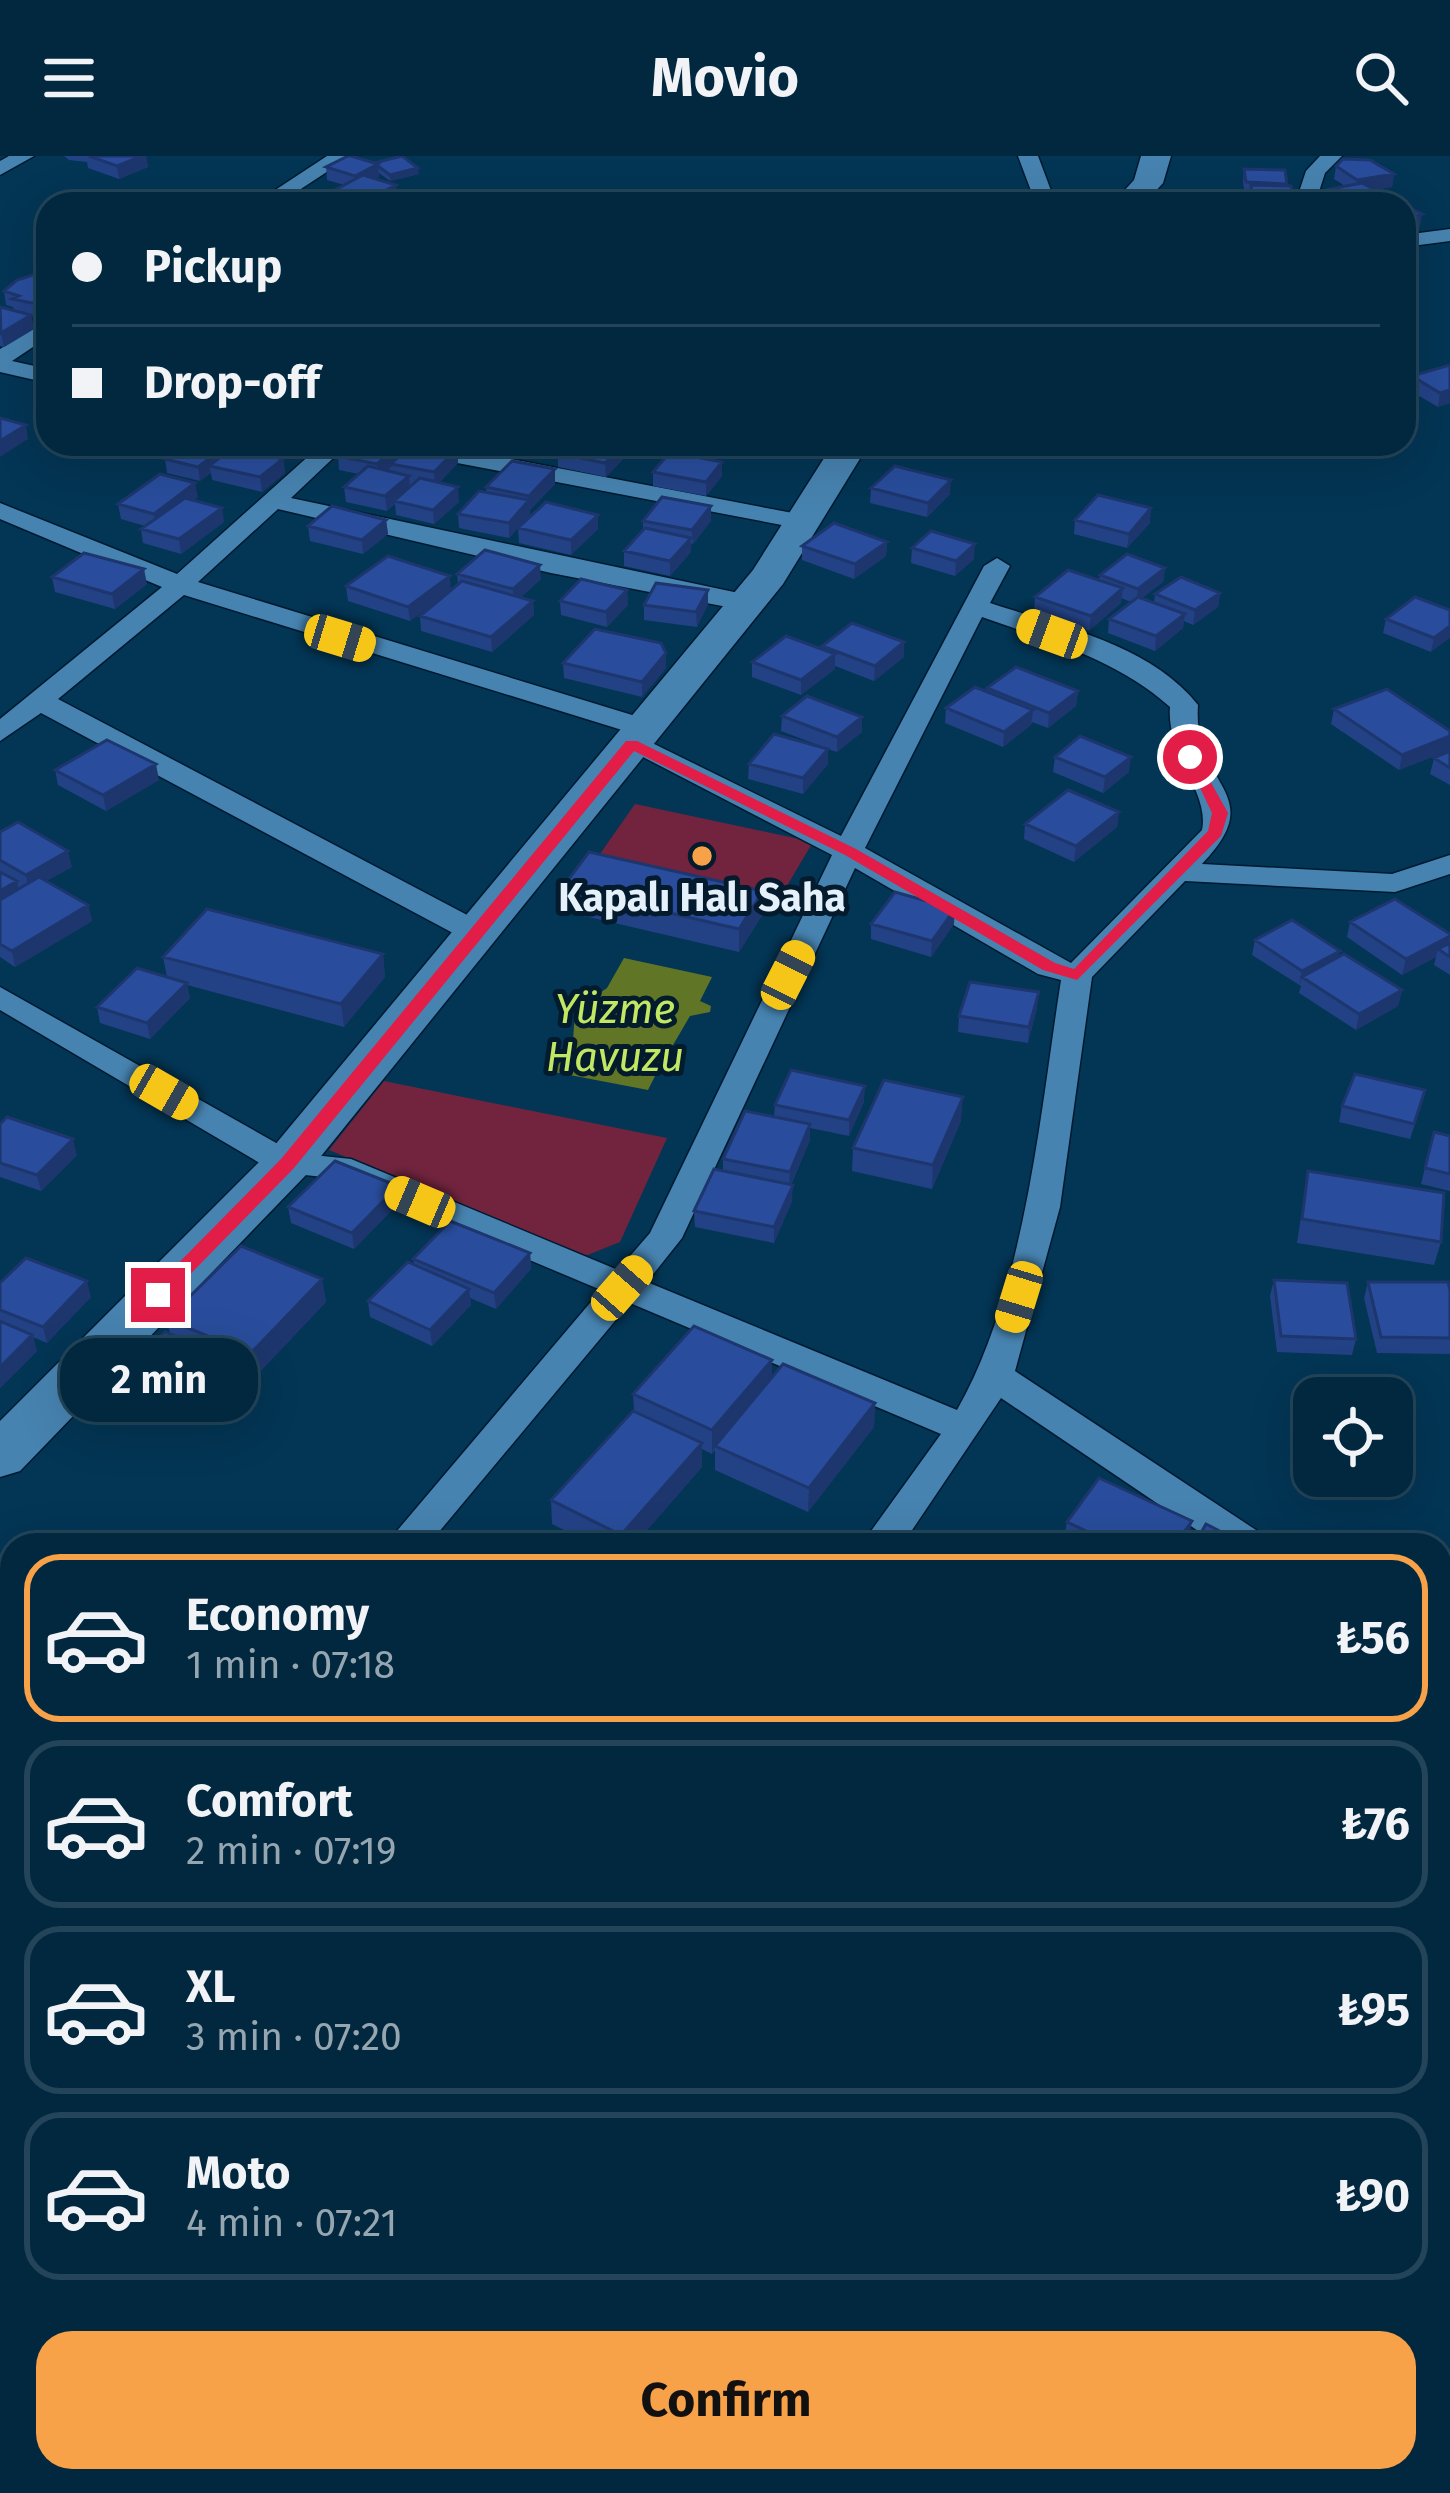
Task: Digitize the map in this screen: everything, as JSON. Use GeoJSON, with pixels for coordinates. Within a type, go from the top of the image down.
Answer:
{"type":"FeatureCollection","features":[{"type":"Feature","properties":{"kind":"street"},"geometry":{"type":"LineString","coordinates":[[0,169],[24,156]]}},
{"type":"Feature","properties":{"kind":"street"},"geometry":{"type":"LineString","coordinates":[[283,192],[341,156]]}},
{"type":"Feature","properties":{"kind":"street"},"geometry":{"type":"LineString","coordinates":[[1028,156],[1042,192]]}},
{"type":"Feature","properties":{"kind":"street"},"geometry":{"type":"LineString","coordinates":[[1139,192],[1148,183],[1156,156]]}},
{"type":"Feature","properties":{"kind":"street"},"geometry":{"type":"LineString","coordinates":[[1309,192],[1316,170],[1332,156]]}},
{"type":"Feature","properties":{"kind":"street"},"geometry":{"type":"LineString","coordinates":[[1416,240],[1450,236]]}},
{"type":"Feature","properties":{"kind":"street"},"geometry":{"type":"LineString","coordinates":[[0,362],[36,336]]}},
{"type":"Feature","properties":{"kind":"street"},"geometry":{"type":"LineString","coordinates":[[0,362],[36,372]]}},
{"type":"Feature","properties":{"kind":"street"},"geometry":{"type":"LineString","coordinates":[[0,734],[180,585],[323,456]]}},
{"type":"Feature","properties":{"kind":"street"},"geometry":{"type":"LineString","coordinates":[[457,456],[803,522]]}},
{"type":"Feature","properties":{"kind":"street"},"geometry":{"type":"LineString","coordinates":[[0,1456],[287,1164],[748,603],[844,456]]}},
{"type":"Feature","properties":{"kind":"street"},"geometry":{"type":"LineString","coordinates":[[274,501],[551,565],[748,603]]}},
{"type":"Feature","properties":{"kind":"street"},"geometry":{"type":"LineString","coordinates":[[0,510],[180,585],[638,736],[1049,967],[1077,975]]}},
{"type":"Feature","properties":{"kind":"street"},"geometry":{"type":"LineString","coordinates":[[415,1533],[665,1238],[747,1057],[997,566]]}},
{"type":"Feature","properties":{"kind":"street"},"geometry":{"type":"LineString","coordinates":[[890,1533],[965,1429],[995,1376],[1043,1207],[1077,975],[1173,871],[1216,832],[1220,813],[1190,757],[1181,722],[1184,705],[1165,685],[1128,663],[975,606]]}},
{"type":"Feature","properties":{"kind":"street"},"geometry":{"type":"LineString","coordinates":[[38,700],[477,933]]}},
{"type":"Feature","properties":{"kind":"street"},"geometry":{"type":"LineString","coordinates":[[1173,871],[1328,883],[1395,883],[1450,864]]}},
{"type":"Feature","properties":{"kind":"street"},"geometry":{"type":"LineString","coordinates":[[1419,876],[1450,892]]}},
{"type":"Feature","properties":{"kind":"street"},"geometry":{"type":"LineString","coordinates":[[0,997],[287,1164],[339,1167],[965,1429]]}},
{"type":"Feature","properties":{"kind":"street"},"geometry":{"type":"LineString","coordinates":[[995,1376],[1230,1533]]}},
{"type":"Feature","properties":{"kind":"shaded area","name":"Kapalı Halı Saha"},"geometry":{"type":"Polygon","coordinates":[[[635,804],[813,842],[772,911],[588,871],[635,804]]]}},
{"type":"Feature","properties":{"kind":"shaded area"},"geometry":{"type":"Polygon","coordinates":[[[384,1081],[667,1138],[620,1242],[585,1256],[329,1150],[384,1081]]]}},
{"type":"Feature","properties":{"kind":"water","name":"Yüzme Havuzu"},"geometry":{"type":"Polygon","coordinates":[[[624,958],[712,977],[700,1001],[711,1006],[710,1012],[690,1016],[673,1045],[655,1047],[652,1055],[662,1062],[648,1090],[554,1072],[573,1041],[575,1010],[607,988],[624,958]]]}},
{"type":"Feature","properties":{"kind":"building"},"geometry":{"type":"Polygon","coordinates":[[[89,156],[142,156],[117,166],[89,156]]]}},
{"type":"Feature","properties":{"kind":"building"},"geometry":{"type":"Polygon","coordinates":[[[348,156],[378,164],[355,176],[326,167],[348,156]]]}},
{"type":"Feature","properties":{"kind":"building"},"geometry":{"type":"Polygon","coordinates":[[[402,156],[418,168],[390,175],[374,163],[402,156]]]}},
{"type":"Feature","properties":{"kind":"building"},"geometry":{"type":"Polygon","coordinates":[[[1343,159],[1370,160],[1394,174],[1357,180],[1336,166],[1343,159]]]}},
{"type":"Feature","properties":{"kind":"building"},"geometry":{"type":"Polygon","coordinates":[[[1244,169],[1285,170],[1287,184],[1246,182],[1244,169]]]}},
{"type":"Feature","properties":{"kind":"building"},"geometry":{"type":"Polygon","coordinates":[[[363,175],[396,185],[382,192],[331,192],[363,175]]]}},
{"type":"Feature","properties":{"kind":"building"},"geometry":{"type":"Polygon","coordinates":[[[1362,183],[1379,192],[1334,192],[1330,189],[1362,183]]]}},
{"type":"Feature","properties":{"kind":"building"},"geometry":{"type":"Polygon","coordinates":[[[1251,185],[1291,186],[1292,192],[1252,192],[1251,185]]]}},
{"type":"Feature","properties":{"kind":"building"},"geometry":{"type":"Polygon","coordinates":[[[36,274],[36,304],[12,299],[19,296],[4,291],[36,274]]]}},
{"type":"Feature","properties":{"kind":"building"},"geometry":{"type":"Polygon","coordinates":[[[0,307],[31,315],[1,333],[0,307]]]}},
{"type":"Feature","properties":{"kind":"building"},"geometry":{"type":"Polygon","coordinates":[[[1450,365],[1450,390],[1440,393],[1416,375],[1450,365]]]}},
{"type":"Feature","properties":{"kind":"building"},"geometry":{"type":"Polygon","coordinates":[[[0,418],[26,425],[0,441],[0,418]]]}},
{"type":"Feature","properties":{"kind":"building"},"geometry":{"type":"Polygon","coordinates":[[[169,456],[212,456],[198,467],[165,459],[169,456]]]}},
{"type":"Feature","properties":{"kind":"building"},"geometry":{"type":"Polygon","coordinates":[[[222,456],[283,459],[260,477],[209,466],[222,456]]]}},
{"type":"Feature","properties":{"kind":"building"},"geometry":{"type":"Polygon","coordinates":[[[338,456],[386,456],[377,464],[338,456]]]}},
{"type":"Feature","properties":{"kind":"building"},"geometry":{"type":"Polygon","coordinates":[[[399,456],[450,456],[434,472],[391,464],[399,456]]]}},
{"type":"Feature","properties":{"kind":"building"},"geometry":{"type":"Polygon","coordinates":[[[572,456],[612,456],[605,463],[572,456]]]}},
{"type":"Feature","properties":{"kind":"building"},"geometry":{"type":"Polygon","coordinates":[[[667,456],[722,462],[706,482],[653,472],[667,456]]]}},
{"type":"Feature","properties":{"kind":"building"},"geometry":{"type":"Polygon","coordinates":[[[512,461],[555,469],[529,496],[486,487],[512,461]]]}},
{"type":"Feature","properties":{"kind":"building"},"geometry":{"type":"Polygon","coordinates":[[[368,466],[409,476],[385,496],[344,487],[368,466]]]}},
{"type":"Feature","properties":{"kind":"building"},"geometry":{"type":"Polygon","coordinates":[[[895,466],[951,480],[928,503],[871,488],[895,466]]]}},
{"type":"Feature","properties":{"kind":"building"},"geometry":{"type":"Polygon","coordinates":[[[160,474],[195,483],[154,514],[118,504],[160,474]]]}},
{"type":"Feature","properties":{"kind":"building"},"geometry":{"type":"Polygon","coordinates":[[[420,478],[458,487],[433,510],[394,501],[420,478]]]}},
{"type":"Feature","properties":{"kind":"building"},"geometry":{"type":"Polygon","coordinates":[[[479,491],[529,500],[509,523],[458,514],[479,491]]]}},
{"type":"Feature","properties":{"kind":"building"},"geometry":{"type":"Polygon","coordinates":[[[1098,495],[1151,508],[1129,534],[1075,520],[1098,495]]]}},
{"type":"Feature","properties":{"kind":"building"},"geometry":{"type":"Polygon","coordinates":[[[662,497],[711,506],[692,530],[643,521],[662,497]]]}},
{"type":"Feature","properties":{"kind":"building"},"geometry":{"type":"Polygon","coordinates":[[[185,498],[222,508],[179,539],[141,529],[185,498]]]}},
{"type":"Feature","properties":{"kind":"building"},"geometry":{"type":"Polygon","coordinates":[[[546,502],[598,515],[571,540],[518,528],[546,502]]]}},
{"type":"Feature","properties":{"kind":"building"},"geometry":{"type":"Polygon","coordinates":[[[332,506],[386,520],[362,540],[308,526],[332,506]]]}},
{"type":"Feature","properties":{"kind":"building"},"geometry":{"type":"Polygon","coordinates":[[[834,523],[887,542],[855,564],[802,546],[834,523]]]}},
{"type":"Feature","properties":{"kind":"building"},"geometry":{"type":"Polygon","coordinates":[[[645,528],[691,538],[670,561],[624,551],[645,528]]]}},
{"type":"Feature","properties":{"kind":"building"},"geometry":{"type":"Polygon","coordinates":[[[931,531],[975,544],[956,561],[912,548],[931,531]]]}},
{"type":"Feature","properties":{"kind":"building"},"geometry":{"type":"Polygon","coordinates":[[[485,550],[540,565],[513,589],[457,574],[485,550]]]}},
{"type":"Feature","properties":{"kind":"building"},"geometry":{"type":"Polygon","coordinates":[[[84,553],[144,569],[112,594],[52,577],[84,553]]]}},
{"type":"Feature","properties":{"kind":"building"},"geometry":{"type":"Polygon","coordinates":[[[1127,554],[1165,568],[1138,589],[1100,575],[1127,554]]]}},
{"type":"Feature","properties":{"kind":"building"},"geometry":{"type":"Polygon","coordinates":[[[388,556],[450,576],[408,607],[346,586],[388,556]]]}},
{"type":"Feature","properties":{"kind":"building"},"geometry":{"type":"Polygon","coordinates":[[[1068,570],[1123,588],[1091,616],[1035,597],[1068,570]]]}},
{"type":"Feature","properties":{"kind":"building"},"geometry":{"type":"Polygon","coordinates":[[[1181,577],[1220,593],[1195,610],[1155,594],[1181,577]]]}},
{"type":"Feature","properties":{"kind":"building"},"geometry":{"type":"Polygon","coordinates":[[[581,579],[627,590],[606,612],[560,601],[581,579]]]}},
{"type":"Feature","properties":{"kind":"building"},"geometry":{"type":"Polygon","coordinates":[[[462,581],[533,601],[491,637],[420,616],[462,581]]]}},
{"type":"Feature","properties":{"kind":"building"},"geometry":{"type":"Polygon","coordinates":[[[656,583],[708,590],[696,612],[644,605],[656,583]]]}},
{"type":"Feature","properties":{"kind":"building"},"geometry":{"type":"Polygon","coordinates":[[[1138,597],[1185,614],[1156,636],[1109,619],[1138,597]]]}},
{"type":"Feature","properties":{"kind":"building"},"geometry":{"type":"Polygon","coordinates":[[[1415,597],[1450,610],[1450,626],[1434,638],[1386,619],[1415,597]]]}},
{"type":"Feature","properties":{"kind":"building"},"geometry":{"type":"Polygon","coordinates":[[[852,623],[904,642],[875,666],[822,646],[852,623]]]}},
{"type":"Feature","properties":{"kind":"building"},"geometry":{"type":"Polygon","coordinates":[[[595,629],[661,643],[666,653],[642,682],[563,663],[595,629]]]}},
{"type":"Feature","properties":{"kind":"building"},"geometry":{"type":"Polygon","coordinates":[[[786,636],[835,654],[801,680],[752,662],[786,636]]]}},
{"type":"Feature","properties":{"kind":"building"},"geometry":{"type":"Polygon","coordinates":[[[1016,667],[1078,691],[1049,713],[987,688],[1016,667]]]}},
{"type":"Feature","properties":{"kind":"building"},"geometry":{"type":"Polygon","coordinates":[[[975,687],[1033,710],[1004,732],[946,708],[975,687]]]}},
{"type":"Feature","properties":{"kind":"building"},"geometry":{"type":"Polygon","coordinates":[[[1387,689],[1450,731],[1450,736],[1402,755],[1334,709],[1387,689]]]}},
{"type":"Feature","properties":{"kind":"building"},"geometry":{"type":"Polygon","coordinates":[[[807,696],[862,717],[837,737],[782,716],[807,696]]]}},
{"type":"Feature","properties":{"kind":"building"},"geometry":{"type":"Polygon","coordinates":[[[774,734],[828,749],[803,778],[749,764],[774,734]]]}},
{"type":"Feature","properties":{"kind":"building"},"geometry":{"type":"Polygon","coordinates":[[[1080,736],[1131,757],[1105,777],[1055,757],[1080,736]]]}},
{"type":"Feature","properties":{"kind":"building"},"geometry":{"type":"Polygon","coordinates":[[[107,740],[156,764],[103,795],[55,770],[107,740]]]}},
{"type":"Feature","properties":{"kind":"building"},"geometry":{"type":"Polygon","coordinates":[[[1450,751],[1450,768],[1434,758],[1450,751]]]}},
{"type":"Feature","properties":{"kind":"building"},"geometry":{"type":"Polygon","coordinates":[[[1068,790],[1119,812],[1076,846],[1025,824],[1068,790]]]}},
{"type":"Feature","properties":{"kind":"building"},"geometry":{"type":"Polygon","coordinates":[[[18,822],[68,851],[26,875],[0,860],[0,832],[18,822]]]}},
{"type":"Feature","properties":{"kind":"building"},"geometry":{"type":"Polygon","coordinates":[[[589,852],[763,891],[739,929],[562,888],[589,852]]]}},
{"type":"Feature","properties":{"kind":"building"},"geometry":{"type":"Polygon","coordinates":[[[0,872],[17,881],[0,891],[0,872]]]}},
{"type":"Feature","properties":{"kind":"building"},"geometry":{"type":"Polygon","coordinates":[[[39,877],[88,905],[12,951],[0,944],[0,900],[39,877]]]}},
{"type":"Feature","properties":{"kind":"building"},"geometry":{"type":"Polygon","coordinates":[[[895,892],[955,909],[932,941],[871,924],[895,892]]]}},
{"type":"Feature","properties":{"kind":"building"},"geometry":{"type":"Polygon","coordinates":[[[1395,899],[1450,936],[1406,959],[1350,922],[1395,899]]]}},
{"type":"Feature","properties":{"kind":"building"},"geometry":{"type":"Polygon","coordinates":[[[207,909],[383,954],[341,1004],[163,957],[207,909]]]}},
{"type":"Feature","properties":{"kind":"building"},"geometry":{"type":"Polygon","coordinates":[[[1292,920],[1340,951],[1302,971],[1255,940],[1292,920]]]}},
{"type":"Feature","properties":{"kind":"building"},"geometry":{"type":"Polygon","coordinates":[[[1344,954],[1402,990],[1359,1014],[1302,977],[1344,954]]]}},
{"type":"Feature","properties":{"kind":"building"},"geometry":{"type":"Polygon","coordinates":[[[137,968],[187,983],[147,1023],[97,1007],[137,968]]]}},
{"type":"Feature","properties":{"kind":"building"},"geometry":{"type":"Polygon","coordinates":[[[970,982],[1039,992],[1029,1027],[959,1016],[970,982]]]}},
{"type":"Feature","properties":{"kind":"building"},"geometry":{"type":"Polygon","coordinates":[[[791,1070],[865,1086],[849,1120],[775,1105],[791,1070]]]}},
{"type":"Feature","properties":{"kind":"building"},"geometry":{"type":"Polygon","coordinates":[[[1355,1074],[1425,1090],[1414,1124],[1342,1106],[1355,1074]]]}},
{"type":"Feature","properties":{"kind":"building"},"geometry":{"type":"Polygon","coordinates":[[[884,1080],[963,1097],[933,1165],[853,1148],[884,1080]]]}},
{"type":"Feature","properties":{"kind":"building"},"geometry":{"type":"Polygon","coordinates":[[[745,1111],[810,1124],[790,1172],[723,1159],[745,1111]]]}},
{"type":"Feature","properties":{"kind":"building"},"geometry":{"type":"Polygon","coordinates":[[[7,1117],[73,1139],[37,1175],[0,1163],[0,1124],[7,1117]]]}},
{"type":"Feature","properties":{"kind":"building"},"geometry":{"type":"Polygon","coordinates":[[[1434,1132],[1450,1136],[1450,1174],[1425,1168],[1434,1132]]]}},
{"type":"Feature","properties":{"kind":"building"},"geometry":{"type":"Polygon","coordinates":[[[335,1161],[398,1186],[352,1233],[288,1207],[335,1161]]]}},
{"type":"Feature","properties":{"kind":"building"},"geometry":{"type":"Polygon","coordinates":[[[714,1169],[793,1185],[774,1227],[694,1211],[714,1169]]]}},
{"type":"Feature","properties":{"kind":"building"},"geometry":{"type":"Polygon","coordinates":[[[1308,1171],[1444,1193],[1441,1242],[1302,1219],[1308,1171]]]}},
{"type":"Feature","properties":{"kind":"building"},"geometry":{"type":"Polygon","coordinates":[[[450,1221],[530,1253],[494,1293],[413,1259],[450,1221]]]}},
{"type":"Feature","properties":{"kind":"building"},"geometry":{"type":"Polygon","coordinates":[[[241,1246],[322,1279],[250,1354],[167,1319],[241,1246]]]}},
{"type":"Feature","properties":{"kind":"building"},"geometry":{"type":"Polygon","coordinates":[[[26,1258],[87,1281],[43,1327],[0,1310],[0,1283],[26,1258]]]}},
{"type":"Feature","properties":{"kind":"building"},"geometry":{"type":"Polygon","coordinates":[[[408,1262],[469,1289],[430,1330],[368,1301],[408,1262]]]}},
{"type":"Feature","properties":{"kind":"building"},"geometry":{"type":"Polygon","coordinates":[[[1274,1280],[1347,1283],[1356,1339],[1281,1336],[1274,1280]]]}},
{"type":"Feature","properties":{"kind":"building"},"geometry":{"type":"Polygon","coordinates":[[[1368,1282],[1448,1282],[1450,1338],[1381,1337],[1368,1282]]]}},
{"type":"Feature","properties":{"kind":"building"},"geometry":{"type":"Polygon","coordinates":[[[0,1321],[32,1335],[0,1367],[0,1321]]]}},
{"type":"Feature","properties":{"kind":"building"},"geometry":{"type":"Polygon","coordinates":[[[694,1326],[772,1360],[712,1430],[633,1394],[694,1326]]]}},
{"type":"Feature","properties":{"kind":"building"},"geometry":{"type":"Polygon","coordinates":[[[165,1332],[220,1355],[171,1405],[115,1381],[165,1332]]]}},
{"type":"Feature","properties":{"kind":"building"},"geometry":{"type":"Polygon","coordinates":[[[783,1364],[875,1403],[809,1488],[715,1446],[783,1364]]]}},
{"type":"Feature","properties":{"kind":"building"},"geometry":{"type":"Polygon","coordinates":[[[633,1411],[702,1443],[623,1533],[551,1500],[633,1411]]]}},
{"type":"Feature","properties":{"kind":"building"},"geometry":{"type":"Polygon","coordinates":[[[1099,1478],[1192,1521],[1184,1533],[1090,1533],[1067,1522],[1099,1478]]]}},
{"type":"Feature","properties":{"kind":"building"},"geometry":{"type":"Polygon","coordinates":[[[1206,1524],[1223,1533],[1201,1533],[1206,1524]]]}},
{"type":"Feature","properties":{"kind":"place","name":"Kapalı Halı Saha"},"geometry":{"type":"Point","coordinates":[702,856]}},
{"type":"Feature","properties":{"kind":"route"},"geometry":{"type":"LineString","coordinates":[[158,1295],[287,1164],[632,744],[850,852],[1049,967],[1077,975],[1173,871],[1216,832],[1220,813],[1190,757]]}}]}
